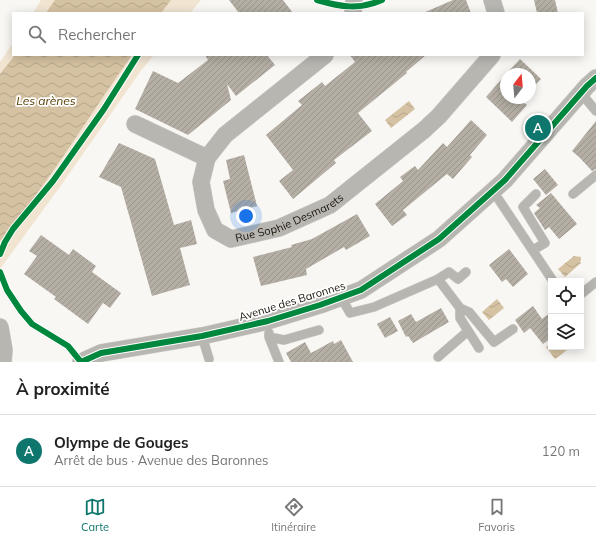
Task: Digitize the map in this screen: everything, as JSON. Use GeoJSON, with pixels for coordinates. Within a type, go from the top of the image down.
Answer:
{"type":"FeatureCollection","features":[{"type":"Feature","properties":{"kind":"street"},"geometry":{"type":"LineString","coordinates":[[353,12],[354,0]]}},
{"type":"Feature","properties":{"kind":"street"},"geometry":{"type":"LineString","coordinates":[[492,0],[496,12]]}},
{"type":"Feature","properties":{"kind":"street","name":"Rue Sophie Desmarets"},"geometry":{"type":"LineString","coordinates":[[324,56],[225,135],[207,158],[201,182],[206,210],[215,230],[231,239],[279,228],[330,205],[424,130],[439,116],[491,56]]}},
{"type":"Feature","properties":{"kind":"street","name":"Avenue des Baronnes"},"geometry":{"type":"LineString","coordinates":[[81,362],[101,353],[202,336],[268,329],[341,297],[361,290],[439,239],[493,191],[505,180],[581,93],[596,78]]}},
{"type":"Feature","properties":{"kind":"street"},"geometry":{"type":"LineString","coordinates":[[135,124],[207,158]]}},
{"type":"Feature","properties":{"kind":"street"},"geometry":{"type":"LineString","coordinates":[[0,327],[4,350],[3,362]]}},
{"type":"Feature","properties":{"kind":"lane"},"geometry":{"type":"LineString","coordinates":[[581,93],[596,111]]}},
{"type":"Feature","properties":{"kind":"lane"},"geometry":{"type":"LineString","coordinates":[[573,194],[596,175]]}},
{"type":"Feature","properties":{"kind":"lane"},"geometry":{"type":"LineString","coordinates":[[493,191],[551,278]]}},
{"type":"Feature","properties":{"kind":"lane"},"geometry":{"type":"LineString","coordinates":[[532,250],[545,243],[523,207],[536,194]]}},
{"type":"Feature","properties":{"kind":"lane"},"geometry":{"type":"LineString","coordinates":[[341,297],[350,313],[374,307],[438,279],[449,272],[458,278],[466,272]]}},
{"type":"Feature","properties":{"kind":"lane"},"geometry":{"type":"LineString","coordinates":[[438,279],[460,308],[469,312],[494,342],[513,329]]}},
{"type":"Feature","properties":{"kind":"lane"},"geometry":{"type":"LineString","coordinates":[[584,292],[596,282]]}},
{"type":"Feature","properties":{"kind":"lane"},"geometry":{"type":"LineString","coordinates":[[460,308],[460,318],[479,348]]}},
{"type":"Feature","properties":{"kind":"lane"},"geometry":{"type":"LineString","coordinates":[[268,329],[284,340],[319,330]]}},
{"type":"Feature","properties":{"kind":"lane"},"geometry":{"type":"LineString","coordinates":[[268,329],[279,362]]}},
{"type":"Feature","properties":{"kind":"lane"},"geometry":{"type":"LineString","coordinates":[[438,357],[468,331]]}},
{"type":"Feature","properties":{"kind":"lane"},"geometry":{"type":"LineString","coordinates":[[202,336],[208,359]]}},
{"type":"Feature","properties":{"kind":"shaded area"},"geometry":{"type":"Polygon","coordinates":[[[41,0],[201,0],[191,12],[34,12],[41,0]]]}},
{"type":"Feature","properties":{"kind":"shaded area","name":"Les arènes"},"geometry":{"type":"Polygon","coordinates":[[[12,44],[12,56],[153,56],[140,72],[62,184],[0,269],[0,62],[12,44]]]}},
{"type":"Feature","properties":{"kind":"water"},"geometry":{"type":"Polygon","coordinates":[[[55,0],[171,0],[162,12],[47,12],[55,0]]]}},
{"type":"Feature","properties":{"kind":"water","name":"Les arènes"},"geometry":{"type":"Polygon","coordinates":[[[14,56],[131,56],[52,173],[0,241],[0,74],[14,56]]]}},
{"type":"Feature","properties":{"kind":"water"},"geometry":{"type":"Polygon","coordinates":[[[409,101],[415,109],[391,128],[385,120],[409,101]]]}},
{"type":"Feature","properties":{"kind":"water"},"geometry":{"type":"Polygon","coordinates":[[[574,256],[581,257],[581,263],[565,277],[558,269],[574,256]]]}},
{"type":"Feature","properties":{"kind":"water"},"geometry":{"type":"Polygon","coordinates":[[[497,299],[504,308],[489,320],[482,312],[497,299]]]}},
{"type":"Feature","properties":{"kind":"water"},"geometry":{"type":"Polygon","coordinates":[[[548,350],[567,350],[555,359],[548,350]]]}},
{"type":"Feature","properties":{"kind":"building"},"geometry":{"type":"Polygon","coordinates":[[[229,0],[283,0],[292,12],[238,12],[229,0]]]}},
{"type":"Feature","properties":{"kind":"building"},"geometry":{"type":"Polygon","coordinates":[[[453,0],[466,0],[471,12],[425,12],[453,0]]]}},
{"type":"Feature","properties":{"kind":"building"},"geometry":{"type":"Polygon","coordinates":[[[534,0],[555,0],[558,12],[537,12],[534,0]]]}},
{"type":"Feature","properties":{"kind":"building"},"geometry":{"type":"Polygon","coordinates":[[[206,56],[268,56],[275,65],[236,96],[227,84],[231,100],[188,135],[135,109],[153,71],[178,83],[208,60],[206,56]]]}},
{"type":"Feature","properties":{"kind":"building"},"geometry":{"type":"Polygon","coordinates":[[[351,56],[425,56],[406,72],[407,73],[358,113],[372,131],[334,160],[336,163],[293,199],[279,181],[293,170],[266,135],[302,105],[298,101],[322,82],[325,86],[355,62],[351,56]]]}},
{"type":"Feature","properties":{"kind":"building"},"geometry":{"type":"Polygon","coordinates":[[[520,59],[529,68],[512,68],[520,59]]]}},
{"type":"Feature","properties":{"kind":"building"},"geometry":{"type":"Polygon","coordinates":[[[536,74],[541,79],[536,84],[536,74]]]}},
{"type":"Feature","properties":{"kind":"building"},"geometry":{"type":"Polygon","coordinates":[[[500,81],[500,104],[527,105],[512,122],[486,97],[500,81]]]}},
{"type":"Feature","properties":{"kind":"building"},"geometry":{"type":"Polygon","coordinates":[[[471,120],[487,135],[470,155],[472,157],[453,179],[447,174],[403,210],[407,215],[392,226],[375,204],[403,181],[400,177],[415,166],[418,170],[443,143],[447,147],[471,120]]]}},
{"type":"Feature","properties":{"kind":"building"},"geometry":{"type":"Polygon","coordinates":[[[596,121],[596,169],[592,171],[572,151],[596,121]]]}},
{"type":"Feature","properties":{"kind":"building"},"geometry":{"type":"Polygon","coordinates":[[[119,143],[155,159],[174,225],[191,220],[197,244],[180,248],[190,285],[152,296],[121,187],[99,177],[119,143]]]}},
{"type":"Feature","properties":{"kind":"building"},"geometry":{"type":"Polygon","coordinates":[[[244,155],[257,206],[231,213],[223,181],[230,179],[226,160],[244,155]]]}},
{"type":"Feature","properties":{"kind":"building"},"geometry":{"type":"Polygon","coordinates":[[[545,169],[558,185],[546,195],[533,179],[545,169]]]}},
{"type":"Feature","properties":{"kind":"building"},"geometry":{"type":"Polygon","coordinates":[[[551,193],[577,224],[559,239],[549,227],[545,230],[534,213],[540,208],[536,205],[551,193]]]}},
{"type":"Feature","properties":{"kind":"building"},"geometry":{"type":"Polygon","coordinates":[[[357,214],[370,236],[346,250],[344,247],[306,269],[307,275],[261,286],[253,257],[292,247],[291,245],[312,239],[357,214]]]}},
{"type":"Feature","properties":{"kind":"building"},"geometry":{"type":"Polygon","coordinates":[[[41,235],[69,255],[73,249],[96,266],[92,272],[121,293],[110,308],[103,303],[88,324],[54,299],[56,297],[24,274],[37,256],[29,251],[41,235]]]}},
{"type":"Feature","properties":{"kind":"building"},"geometry":{"type":"Polygon","coordinates":[[[509,249],[528,274],[513,287],[506,279],[502,282],[489,265],[509,249]]]}},
{"type":"Feature","properties":{"kind":"building"},"geometry":{"type":"Polygon","coordinates":[[[533,306],[542,319],[548,314],[548,340],[543,344],[530,328],[524,333],[515,320],[533,306]]]}},
{"type":"Feature","properties":{"kind":"building"},"geometry":{"type":"Polygon","coordinates":[[[441,308],[449,322],[413,343],[408,336],[406,337],[398,321],[411,314],[416,322],[441,308]]]}},
{"type":"Feature","properties":{"kind":"building"},"geometry":{"type":"Polygon","coordinates":[[[390,317],[398,331],[385,338],[377,324],[390,317]]]}},
{"type":"Feature","properties":{"kind":"building"},"geometry":{"type":"Polygon","coordinates":[[[341,340],[353,362],[291,362],[286,353],[305,342],[311,353],[333,341],[334,344],[341,340]]]}},
{"type":"Feature","properties":{"kind":"cycle path"},"geometry":{"type":"LineString","coordinates":[[317,0],[342,6],[366,5],[382,0]]}},
{"type":"Feature","properties":{"kind":"cycle path"},"geometry":{"type":"LineString","coordinates":[[0,254],[13,229],[53,181],[104,109],[137,56]]}},
{"type":"Feature","properties":{"kind":"cycle path"},"geometry":{"type":"LineString","coordinates":[[81,362],[101,353],[202,336],[268,321],[320,305],[361,290],[439,239],[505,180],[587,86],[596,78]]}},
{"type":"Feature","properties":{"kind":"cycle path"},"geometry":{"type":"LineString","coordinates":[[0,272],[7,290],[32,324],[68,346],[81,362]]}},
{"type":"Feature","properties":{"kind":"place","name":"Olympe de Gouges"},"geometry":{"type":"Point","coordinates":[538,128]}}]}
